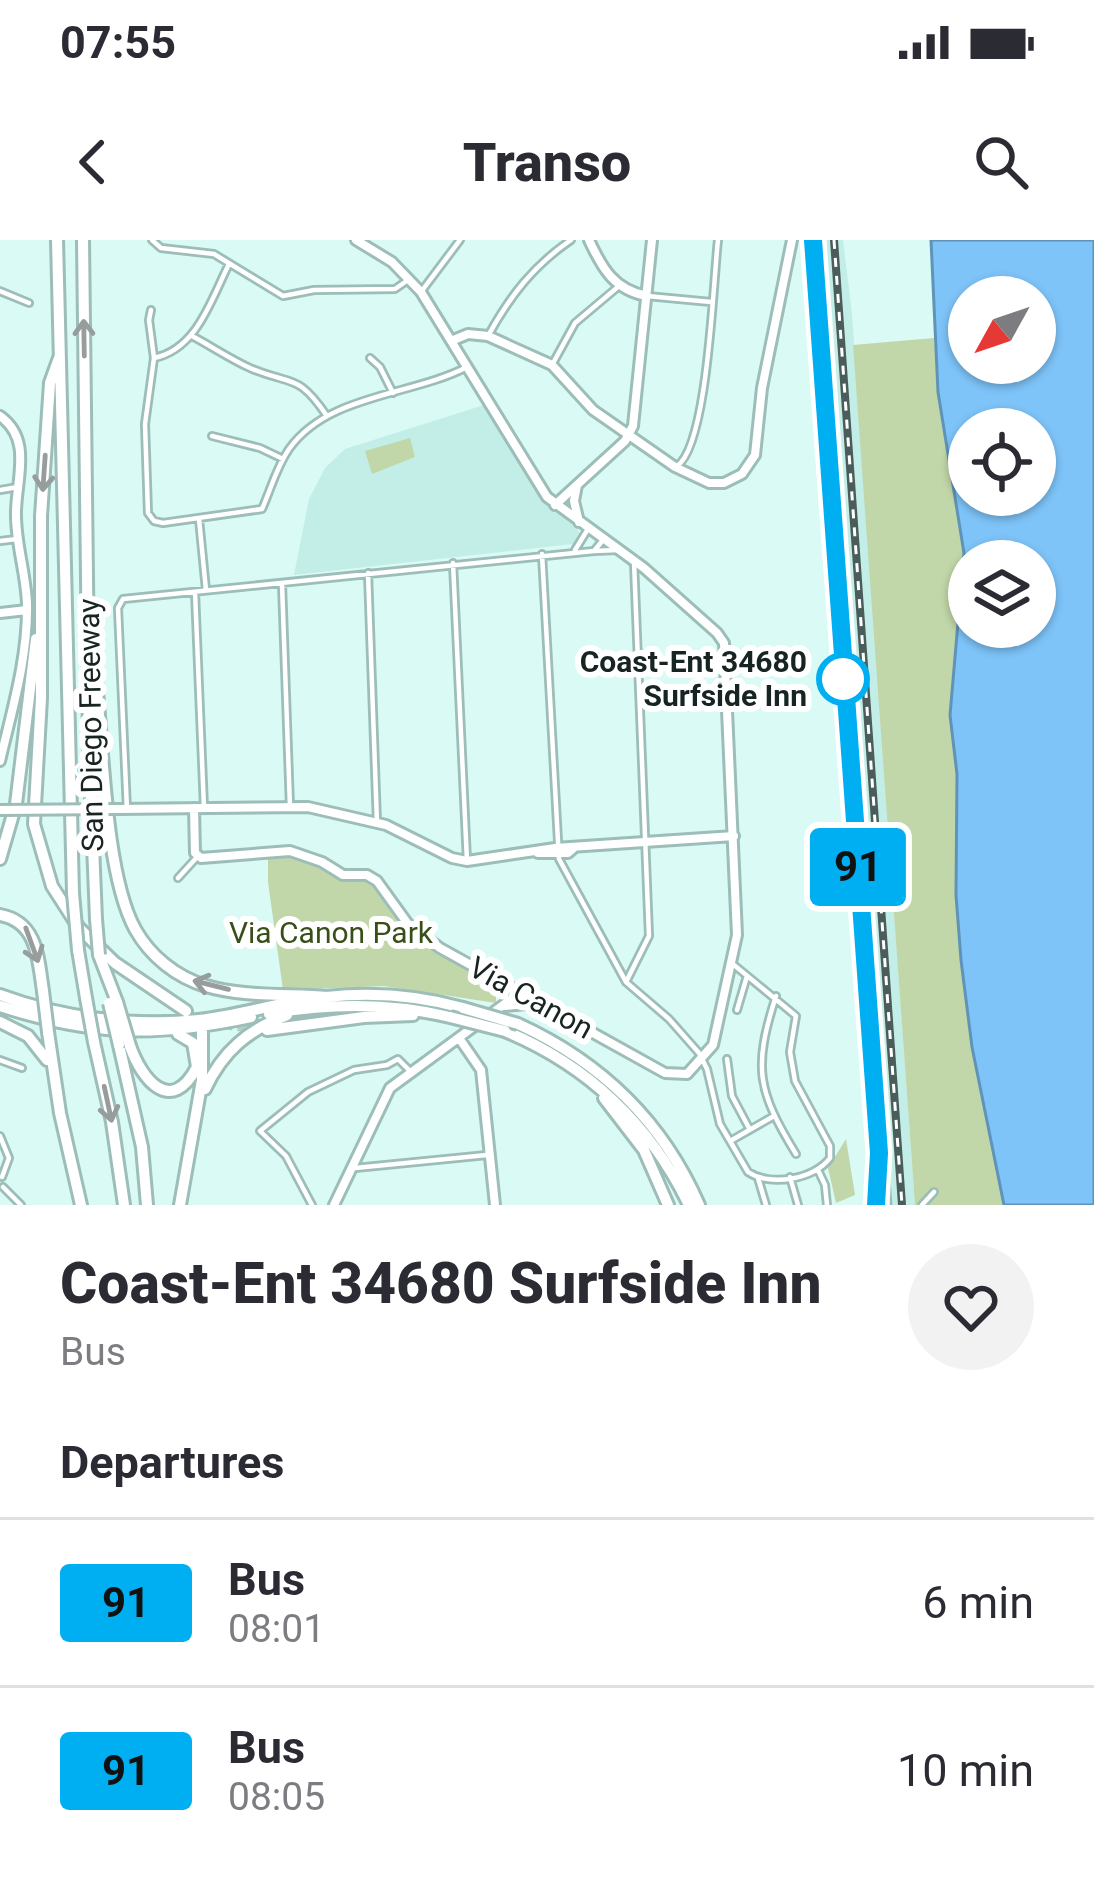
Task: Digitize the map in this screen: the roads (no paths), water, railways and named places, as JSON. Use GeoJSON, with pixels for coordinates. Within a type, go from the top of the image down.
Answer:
{"type":"FeatureCollection","features":[{"type":"Feature","properties":{"kind":"highway","name":"San Diego Freeway"},"geometry":{"type":"LineString","coordinates":[[57,240],[73,893],[77,950],[124,1205]]}},
{"type":"Feature","properties":{"kind":"highway","name":"San Diego Freeway"},"geometry":{"type":"LineString","coordinates":[[83,240],[96,919],[99,955],[124,1046],[147,1205]]}},
{"type":"Feature","properties":{"kind":"highway"},"geometry":{"type":"LineString","coordinates":[[59,358],[50,383],[41,516],[41,698],[33,805],[38,849],[58,899],[95,946],[150,990],[187,1011]]}},
{"type":"Feature","properties":{"kind":"highway"},"geometry":{"type":"LineString","coordinates":[[0,859],[16,804],[42,601]]}},
{"type":"Feature","properties":{"kind":"highway"},"geometry":{"type":"LineString","coordinates":[[88,614],[113,842],[126,910],[136,930],[174,971],[211,988],[397,997],[463,1008],[518,1024],[561,1045],[616,1084],[665,1134],[703,1205]]}},
{"type":"Feature","properties":{"kind":"highway"},"geometry":{"type":"LineString","coordinates":[[0,915],[18,921],[30,934],[81,1205]]}},
{"type":"Feature","properties":{"kind":"highway"},"geometry":{"type":"LineString","coordinates":[[0,995],[48,1009],[121,1021],[202,1023],[301,1010],[398,1007],[505,1031],[551,1052],[587,1076],[646,1135],[688,1205]]}},
{"type":"Feature","properties":{"kind":"highway"},"geometry":{"type":"LineString","coordinates":[[144,1033],[327,997]]}},
{"type":"Feature","properties":{"kind":"highway"},"geometry":{"type":"LineString","coordinates":[[0,1006],[85,1027],[182,1034],[190,1039],[196,1067],[186,1083],[171,1089],[152,1085],[124,1046]]}},
{"type":"Feature","properties":{"kind":"highway"},"geometry":{"type":"LineString","coordinates":[[199,1102],[221,1060],[238,1041],[301,1010]]}},
{"type":"Feature","properties":{"kind":"highway"},"geometry":{"type":"LineString","coordinates":[[267,1030],[364,1017],[451,1017]]}},
{"type":"Feature","properties":{"kind":"highway"},"geometry":{"type":"LineString","coordinates":[[0,1022],[37,1043],[56,1090]]}},
{"type":"Feature","properties":{"kind":"highway"},"geometry":{"type":"LineString","coordinates":[[180,1205],[205,1057],[202,1023]]}},
{"type":"Feature","properties":{"kind":"highway"},"geometry":{"type":"LineString","coordinates":[[587,1076],[644,1150],[668,1205]]}},
{"type":"Feature","properties":{"kind":"main road"},"geometry":{"type":"LineString","coordinates":[[356,240],[392,262],[421,292],[555,505],[634,561],[724,644],[738,919],[713,1045],[702,1060]]}},
{"type":"Feature","properties":{"kind":"main road"},"geometry":{"type":"LineString","coordinates":[[589,240],[600,265],[619,286],[647,296]]}},
{"type":"Feature","properties":{"kind":"main road"},"geometry":{"type":"LineString","coordinates":[[555,505],[630,434],[652,240]]}},
{"type":"Feature","properties":{"kind":"main road"},"geometry":{"type":"LineString","coordinates":[[451,341],[468,334],[488,335],[551,364],[593,410],[675,467],[709,483],[724,483],[742,474],[755,455],[792,240]]}},
{"type":"Feature","properties":{"kind":"main road"},"geometry":{"type":"LineString","coordinates":[[812,240],[881,1205]]}},
{"type":"Feature","properties":{"kind":"main road"},"geometry":{"type":"LineString","coordinates":[[0,416],[16,430],[21,445],[17,539],[27,610],[19,680],[0,761]]}},
{"type":"Feature","properties":{"kind":"main road"},"geometry":{"type":"LineString","coordinates":[[577,485],[574,510],[584,526]]}},
{"type":"Feature","properties":{"kind":"main road"},"geometry":{"type":"LineString","coordinates":[[544,492],[566,494]]}},
{"type":"Feature","properties":{"kind":"main road"},"geometry":{"type":"LineString","coordinates":[[0,613],[27,610]]}},
{"type":"Feature","properties":{"kind":"main road"},"geometry":{"type":"LineString","coordinates":[[0,810],[290,806],[377,823],[452,859],[466,861],[568,853],[575,847],[734,836]]}},
{"type":"Feature","properties":{"kind":"main road"},"geometry":{"type":"LineString","coordinates":[[198,856],[199,808]]}},
{"type":"Feature","properties":{"kind":"main road","name":"Via Canon"},"geometry":{"type":"LineString","coordinates":[[198,856],[290,851],[343,874],[367,875],[421,934],[665,1073],[687,1073],[702,1060]]}},
{"type":"Feature","properties":{"kind":"main road"},"geometry":{"type":"LineString","coordinates":[[491,976],[502,988],[504,1006]]}},
{"type":"Feature","properties":{"kind":"main road"},"geometry":{"type":"LineString","coordinates":[[334,1205],[385,1094],[522,992]]}},
{"type":"Feature","properties":{"kind":"main road"},"geometry":{"type":"LineString","coordinates":[[504,1006],[543,1003]]}},
{"type":"Feature","properties":{"kind":"main road"},"geometry":{"type":"LineString","coordinates":[[459,1038],[481,1070],[495,1205]]}},
{"type":"Feature","properties":{"kind":"street"},"geometry":{"type":"LineString","coordinates":[[421,292],[460,240]]}},
{"type":"Feature","properties":{"kind":"street"},"geometry":{"type":"LineString","coordinates":[[488,335],[508,299],[542,260],[571,240]]}},
{"type":"Feature","properties":{"kind":"street"},"geometry":{"type":"LineString","coordinates":[[675,467],[688,457],[700,417],[718,240]]}},
{"type":"Feature","properties":{"kind":"street"},"geometry":{"type":"LineString","coordinates":[[154,243],[201,251],[284,296],[314,290],[395,289],[410,280]]}},
{"type":"Feature","properties":{"kind":"street"},"geometry":{"type":"LineString","coordinates":[[154,358],[171,353],[192,335],[229,263]]}},
{"type":"Feature","properties":{"kind":"street"},"geometry":{"type":"LineString","coordinates":[[551,364],[575,323],[619,286]]}},
{"type":"Feature","properties":{"kind":"street"},"geometry":{"type":"LineString","coordinates":[[0,292],[28,303]]}},
{"type":"Feature","properties":{"kind":"street"},"geometry":{"type":"LineString","coordinates":[[647,296],[711,302]]}},
{"type":"Feature","properties":{"kind":"street"},"geometry":{"type":"LineString","coordinates":[[151,310],[154,358],[145,424],[148,513],[154,520],[262,509],[293,444],[327,416],[466,368]]}},
{"type":"Feature","properties":{"kind":"street"},"geometry":{"type":"LineString","coordinates":[[192,335],[256,371],[292,379],[310,392],[327,416]]}},
{"type":"Feature","properties":{"kind":"street"},"geometry":{"type":"LineString","coordinates":[[370,358],[393,393]]}},
{"type":"Feature","properties":{"kind":"street"},"geometry":{"type":"LineString","coordinates":[[212,436],[283,459]]}},
{"type":"Feature","properties":{"kind":"street"},"geometry":{"type":"LineString","coordinates":[[0,490],[18,487]]}},
{"type":"Feature","properties":{"kind":"street"},"geometry":{"type":"LineString","coordinates":[[199,519],[206,590]]}},
{"type":"Feature","properties":{"kind":"street"},"geometry":{"type":"LineString","coordinates":[[574,550],[584,526]]}},
{"type":"Feature","properties":{"kind":"street"},"geometry":{"type":"LineString","coordinates":[[0,541],[17,539]]}},
{"type":"Feature","properties":{"kind":"street"},"geometry":{"type":"LineString","coordinates":[[594,550],[603,540]]}},
{"type":"Feature","properties":{"kind":"street"},"geometry":{"type":"LineString","coordinates":[[122,810],[119,603],[574,550],[618,550]]}},
{"type":"Feature","properties":{"kind":"street"},"geometry":{"type":"LineString","coordinates":[[542,554],[556,851],[626,982],[669,1019],[702,1060],[716,1114],[743,1166],[758,1178],[766,1205]]}},
{"type":"Feature","properties":{"kind":"street"},"geometry":{"type":"LineString","coordinates":[[626,982],[649,936],[634,561]]}},
{"type":"Feature","properties":{"kind":"street"},"geometry":{"type":"LineString","coordinates":[[453,563],[466,861]]}},
{"type":"Feature","properties":{"kind":"street"},"geometry":{"type":"LineString","coordinates":[[368,573],[377,823]]}},
{"type":"Feature","properties":{"kind":"street"},"geometry":{"type":"LineString","coordinates":[[281,582],[290,806]]}},
{"type":"Feature","properties":{"kind":"street"},"geometry":{"type":"LineString","coordinates":[[195,591],[199,808]]}},
{"type":"Feature","properties":{"kind":"street"},"geometry":{"type":"LineString","coordinates":[[178,878],[198,856]]}},
{"type":"Feature","properties":{"kind":"street"},"geometry":{"type":"LineString","coordinates":[[730,963],[796,1016],[790,1052],[795,1081],[830,1140],[831,1152],[818,1170],[758,1178]]}},
{"type":"Feature","properties":{"kind":"street"},"geometry":{"type":"LineString","coordinates":[[737,1010],[748,974]]}},
{"type":"Feature","properties":{"kind":"street"},"geometry":{"type":"LineString","coordinates":[[776,996],[760,1045],[761,1076],[774,1116],[796,1154]]}},
{"type":"Feature","properties":{"kind":"street"},"geometry":{"type":"LineString","coordinates":[[312,1205],[286,1156],[260,1131],[305,1094],[363,1067],[400,1059],[411,1072]]}},
{"type":"Feature","properties":{"kind":"street"},"geometry":{"type":"LineString","coordinates":[[727,1059],[732,1096],[749,1128]]}},
{"type":"Feature","properties":{"kind":"street"},"geometry":{"type":"LineString","coordinates":[[0,1060],[22,1069]]}},
{"type":"Feature","properties":{"kind":"street"},"geometry":{"type":"LineString","coordinates":[[730,1142],[774,1116]]}},
{"type":"Feature","properties":{"kind":"street"},"geometry":{"type":"LineString","coordinates":[[0,1136],[9,1158],[1,1188],[21,1205]]}},
{"type":"Feature","properties":{"kind":"street"},"geometry":{"type":"LineString","coordinates":[[350,1165],[368,1169],[491,1155]]}},
{"type":"Feature","properties":{"kind":"street"},"geometry":{"type":"LineString","coordinates":[[818,1170],[827,1205]]}},
{"type":"Feature","properties":{"kind":"street"},"geometry":{"type":"LineString","coordinates":[[790,1177],[798,1205]]}},
{"type":"Feature","properties":{"kind":"street"},"geometry":{"type":"LineString","coordinates":[[922,1205],[934,1192]]}},
{"type":"Feature","properties":{"kind":"water"},"geometry":{"type":"Polygon","coordinates":[[[931,240],[1094,240],[1094,1205],[1004,1205],[972,1047],[956,895],[957,774],[950,715],[956,648],[1056,648],[1056,540],[962,540],[958,516],[1056,516],[1056,408],[948,408],[948,454],[938,392],[931,240]]]}},
{"type":"Feature","properties":{"kind":"tunnel"},"geometry":{"type":"LineString","coordinates":[[223,1024],[264,1030]]}},
{"type":"Feature","properties":{"kind":"railway"},"geometry":{"type":"LineString","coordinates":[[834,240],[902,1205]]}},
{"type":"Feature","properties":{"kind":"place","name":"Coast-Ent 34680 Surfside Inn"},"geometry":{"type":"Point","coordinates":[843,679]}},
{"type":"Feature","properties":{"kind":"park label","name":"Via Canon Park"},"geometry":{"type":"Point","coordinates":[331,933]}}]}
